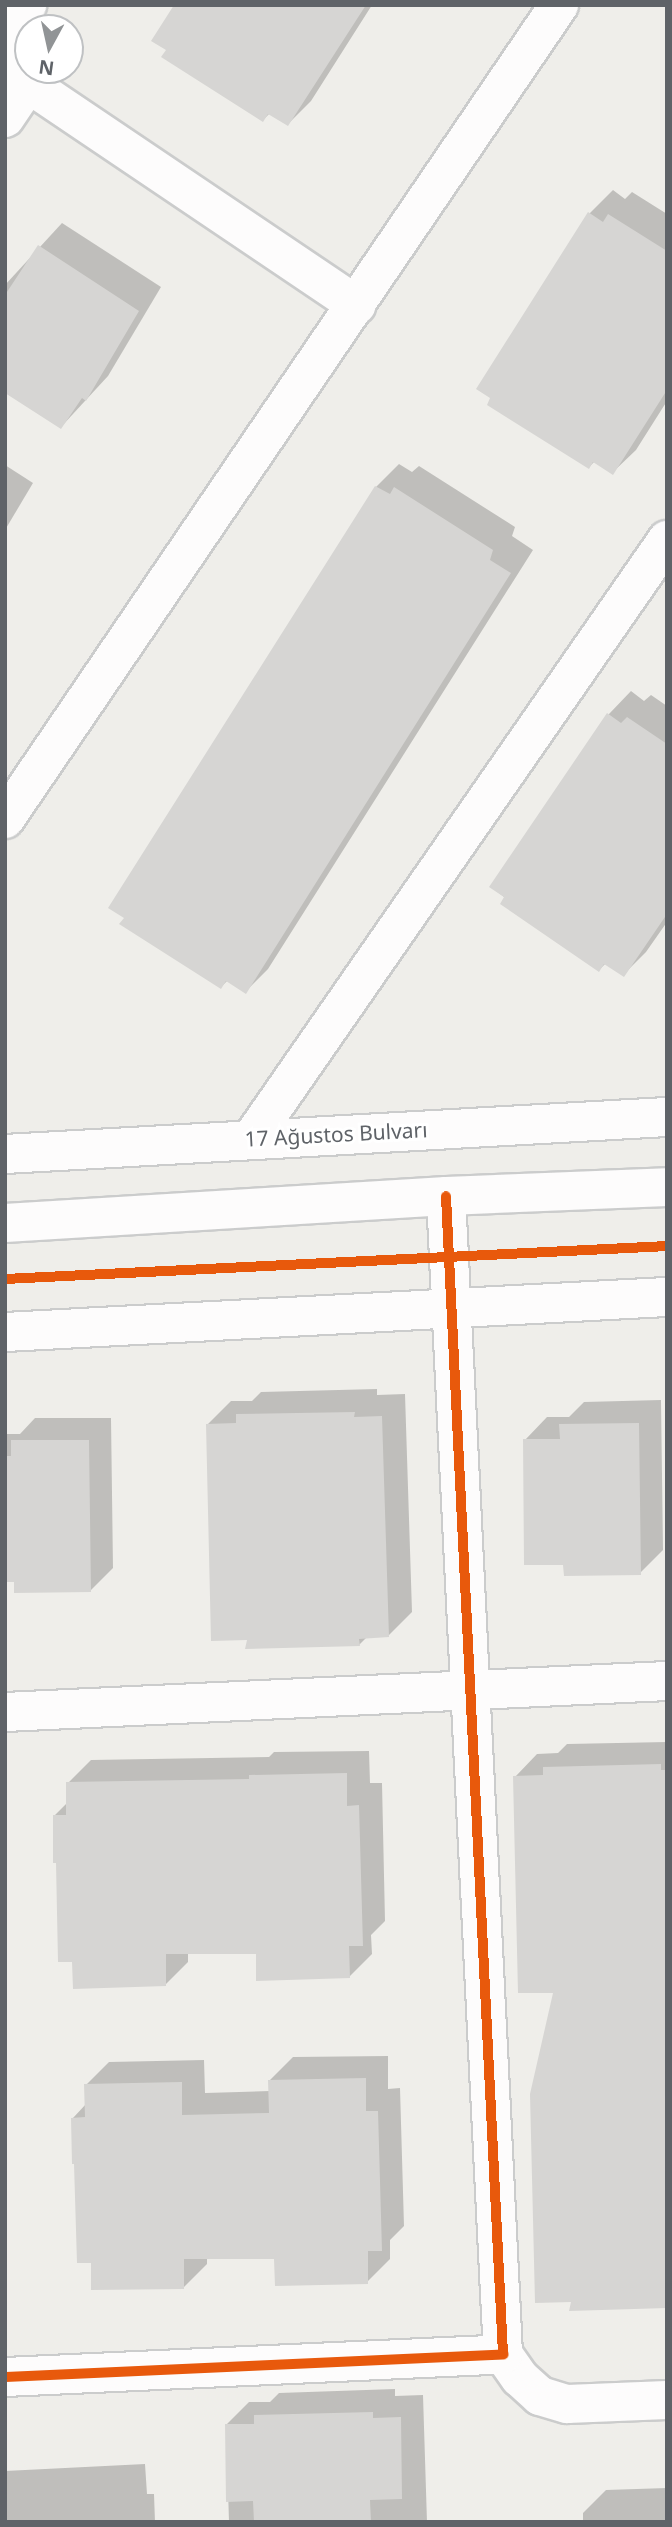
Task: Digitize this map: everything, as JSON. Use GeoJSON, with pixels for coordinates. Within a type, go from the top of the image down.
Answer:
{"type":"FeatureCollection","features":[{"type":"Feature","properties":{"kind":"street"},"geometry":{"type":"LineString","coordinates":[[5,38],[27,5]]}},
{"type":"Feature","properties":{"kind":"street"},"geometry":{"type":"LineString","coordinates":[[5,819],[559,5]]}},
{"type":"Feature","properties":{"kind":"street"},"geometry":{"type":"LineString","coordinates":[[5,118],[15,84]]}},
{"type":"Feature","properties":{"kind":"street"},"geometry":{"type":"LineString","coordinates":[[29,84],[356,304]]}},
{"type":"Feature","properties":{"kind":"street"},"geometry":{"type":"LineString","coordinates":[[252,1138],[667,540]]}},
{"type":"Feature","properties":{"kind":"street","name":"17 Ağustos Bulvarı"},"geometry":{"type":"LineString","coordinates":[[5,1154],[252,1138],[667,1118]]}},
{"type":"Feature","properties":{"kind":"street"},"geometry":{"type":"LineString","coordinates":[[5,1223],[446,1196],[667,1187]]}},
{"type":"Feature","properties":{"kind":"street"},"geometry":{"type":"LineString","coordinates":[[446,1196],[503,2354],[520,2378],[540,2396],[566,2404],[667,2400]]}},
{"type":"Feature","properties":{"kind":"street"},"geometry":{"type":"LineString","coordinates":[[5,1332],[667,1297]]}},
{"type":"Feature","properties":{"kind":"street"},"geometry":{"type":"LineString","coordinates":[[5,1712],[667,1681]]}},
{"type":"Feature","properties":{"kind":"street"},"geometry":{"type":"LineString","coordinates":[[5,2377],[503,2354]]}},
{"type":"Feature","properties":{"kind":"building"},"geometry":{"type":"Polygon","coordinates":[[[174,5],[366,5],[288,126],[268,114],[263,122],[161,57],[166,50],[151,41],[174,5]]]}},
{"type":"Feature","properties":{"kind":"building"},"geometry":{"type":"Polygon","coordinates":[[[588,212],[603,222],[608,214],[667,251],[667,390],[613,475],[593,462],[589,469],[487,405],[490,398],[476,389],[588,212]]]}},
{"type":"Feature","properties":{"kind":"building"},"geometry":{"type":"Polygon","coordinates":[[[38,245],[139,311],[86,401],[82,398],[61,429],[5,393],[5,295],[38,245]]]}},
{"type":"Feature","properties":{"kind":"building"},"geometry":{"type":"Polygon","coordinates":[[[375,486],[390,494],[394,487],[493,550],[490,560],[511,573],[246,994],[226,981],[221,989],[119,924],[124,918],[108,908],[375,486]]]}},
{"type":"Feature","properties":{"kind":"building"},"geometry":{"type":"Polygon","coordinates":[[[607,713],[621,723],[627,717],[667,744],[667,914],[624,977],[604,964],[599,972],[500,904],[504,897],[489,887],[607,713]]]}},
{"type":"Feature","properties":{"kind":"building"},"geometry":{"type":"Polygon","coordinates":[[[355,1412],[354,1417],[382,1416],[389,1637],[359,1639],[360,1646],[245,1649],[247,1640],[211,1641],[206,1424],[236,1423],[236,1414],[355,1412]]]}},
{"type":"Feature","properties":{"kind":"building"},"geometry":{"type":"Polygon","coordinates":[[[639,1423],[641,1575],[564,1576],[563,1565],[524,1565],[523,1439],[560,1439],[559,1424],[639,1423]]]}},
{"type":"Feature","properties":{"kind":"building"},"geometry":{"type":"Polygon","coordinates":[[[11,1440],[89,1440],[91,1592],[14,1593],[14,1582],[5,1582],[5,1456],[11,1456],[11,1440]]]}},
{"type":"Feature","properties":{"kind":"building"},"geometry":{"type":"Polygon","coordinates":[[[661,1764],[661,1770],[667,1770],[667,2308],[569,2311],[571,2302],[535,2303],[530,2094],[553,1993],[518,1993],[513,1776],[543,1775],[543,1767],[661,1764]]]}},
{"type":"Feature","properties":{"kind":"building"},"geometry":{"type":"Polygon","coordinates":[[[347,1773],[347,1806],[359,1805],[363,1946],[349,1946],[350,1978],[256,1981],[256,1954],[166,1954],[166,1986],[73,1989],[72,1962],[58,1962],[56,1863],[53,1863],[53,1815],[66,1815],[66,1782],[249,1779],[249,1775],[347,1773]]]}},
{"type":"Feature","properties":{"kind":"building"},"geometry":{"type":"Polygon","coordinates":[[[366,2078],[366,2111],[378,2111],[382,2251],[368,2251],[368,2284],[275,2286],[274,2259],[184,2259],[184,2289],[91,2290],[91,2263],[77,2263],[72,2164],[71,2118],[85,2117],[84,2084],[182,2082],[182,2115],[269,2113],[268,2080],[366,2078]]]}},
{"type":"Feature","properties":{"kind":"building"},"geometry":{"type":"Polygon","coordinates":[[[373,2412],[373,2418],[401,2417],[402,2499],[370,2500],[371,2522],[254,2522],[253,2501],[226,2502],[225,2424],[254,2424],[254,2415],[373,2412]]]}},
{"type":"Feature","properties":{"kind":"cycle path"},"geometry":{"type":"LineString","coordinates":[[5,2377],[503,2354],[446,1196]]}},
{"type":"Feature","properties":{"kind":"cycle path"},"geometry":{"type":"LineString","coordinates":[[5,1279],[667,1246]]}}]}
